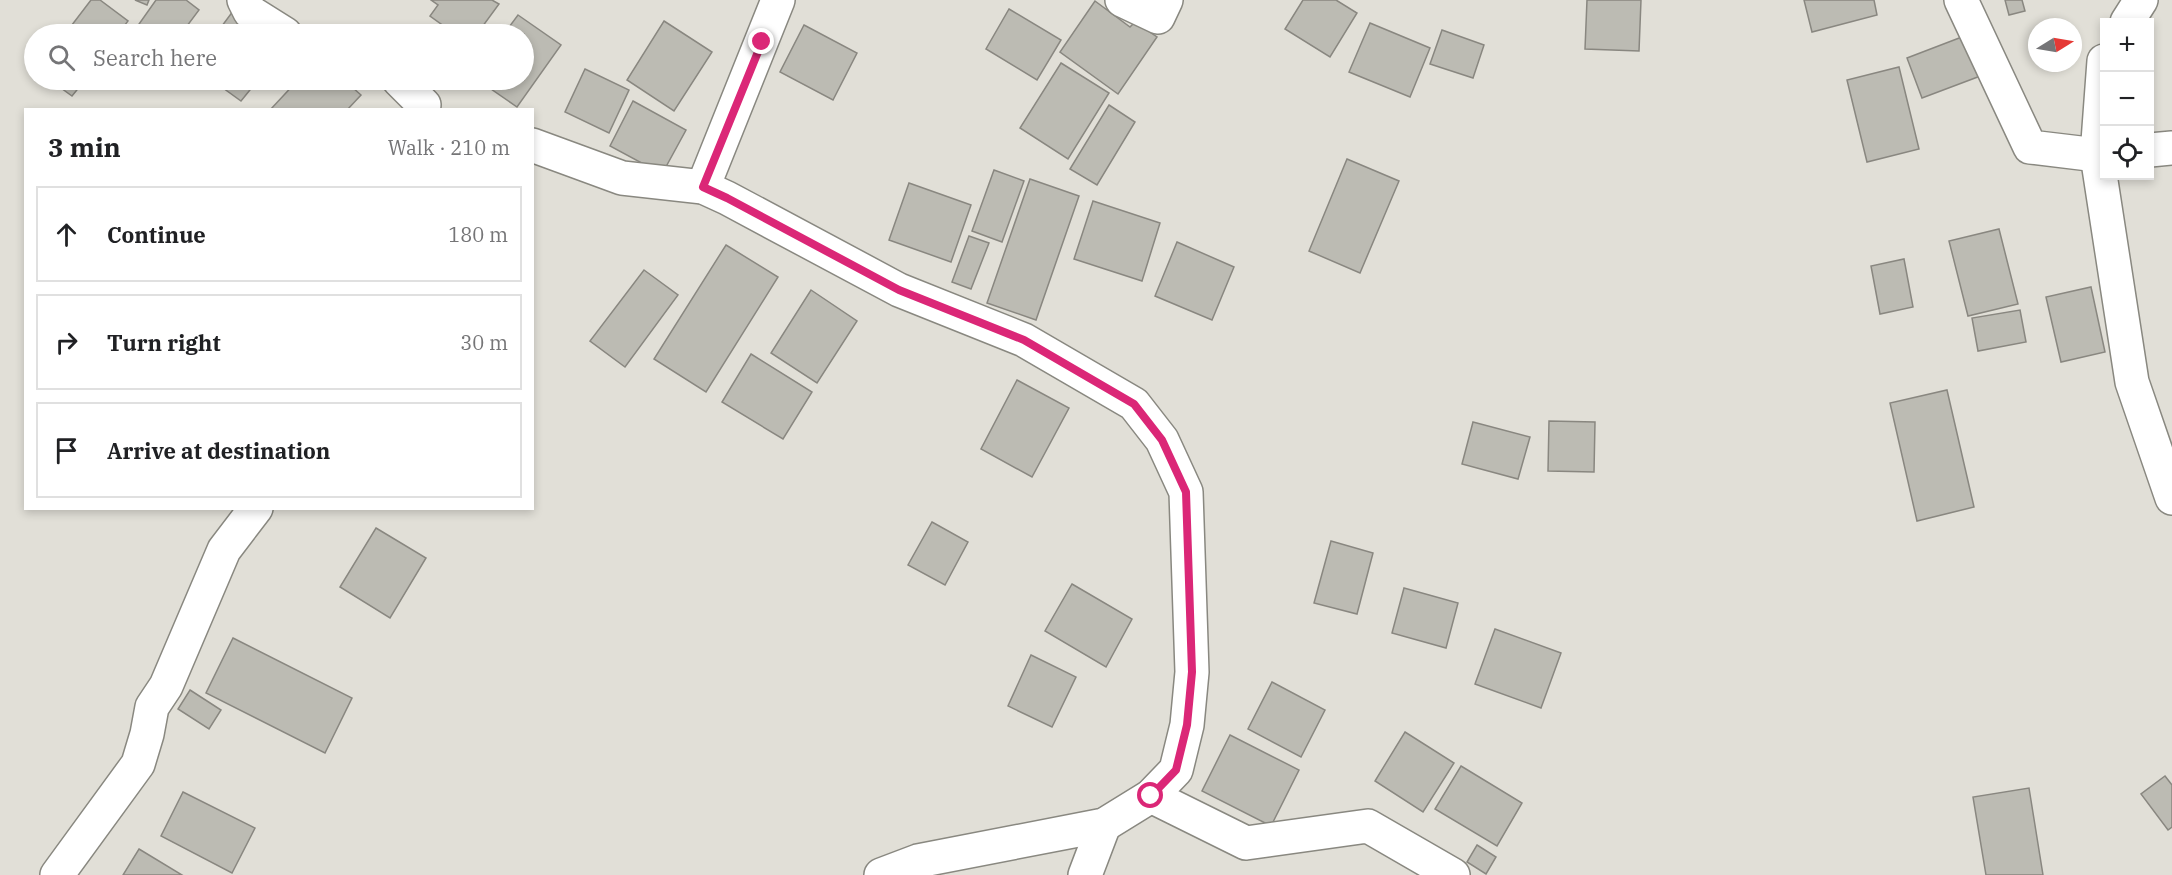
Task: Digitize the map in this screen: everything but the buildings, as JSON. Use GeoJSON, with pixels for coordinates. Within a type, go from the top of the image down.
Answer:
{"type":"FeatureCollection","features":[{"type":"Feature","properties":{"kind":"street"},"geometry":{"type":"LineString","coordinates":[[244,0],[250,12],[269,24]]}},
{"type":"Feature","properties":{"kind":"street"},"geometry":{"type":"LineString","coordinates":[[703,187],[778,0]]}},
{"type":"Feature","properties":{"kind":"street"},"geometry":{"type":"LineString","coordinates":[[1122,0],[1158,16],[1166,0]]}},
{"type":"Feature","properties":{"kind":"street"},"geometry":{"type":"LineString","coordinates":[[1961,0],[2030,147],[2100,155]]}},
{"type":"Feature","properties":{"kind":"street"},"geometry":{"type":"LineString","coordinates":[[2130,18],[2141,0]]}},
{"type":"Feature","properties":{"kind":"street"},"geometry":{"type":"LineString","coordinates":[[2102,126],[2104,72]]}},
{"type":"Feature","properties":{"kind":"street"},"geometry":{"type":"LineString","coordinates":[[409,90],[427,108]]}},
{"type":"Feature","properties":{"kind":"street"},"geometry":{"type":"LineString","coordinates":[[534,146],[621,178],[703,187],[727,198],[899,290],[1024,340],[1134,404],[1162,440],[1186,492],[1192,672],[1187,725],[1176,770],[1151,796],[1104,825],[918,861],[881,875]]}},
{"type":"Feature","properties":{"kind":"street"},"geometry":{"type":"LineString","coordinates":[[2154,150],[2172,148]]}},
{"type":"Feature","properties":{"kind":"street"},"geometry":{"type":"LineString","coordinates":[[2104,180],[2132,382],[2172,498]]}},
{"type":"Feature","properties":{"kind":"street"},"geometry":{"type":"LineString","coordinates":[[57,875],[138,764],[152,707],[166,686],[224,550],[254,510]]}},
{"type":"Feature","properties":{"kind":"street"},"geometry":{"type":"LineString","coordinates":[[1151,796],[1246,843],[1368,826],[1453,875]]}},
{"type":"Feature","properties":{"kind":"street"},"geometry":{"type":"LineString","coordinates":[[1084,875],[1104,825]]}},
{"type":"Feature","properties":{"kind":"route"},"geometry":{"type":"LineString","coordinates":[[762,42],[703,187],[899,290],[1024,340],[1134,404],[1162,440],[1186,492],[1192,672],[1187,725],[1176,770],[1151,796]]}}]}
